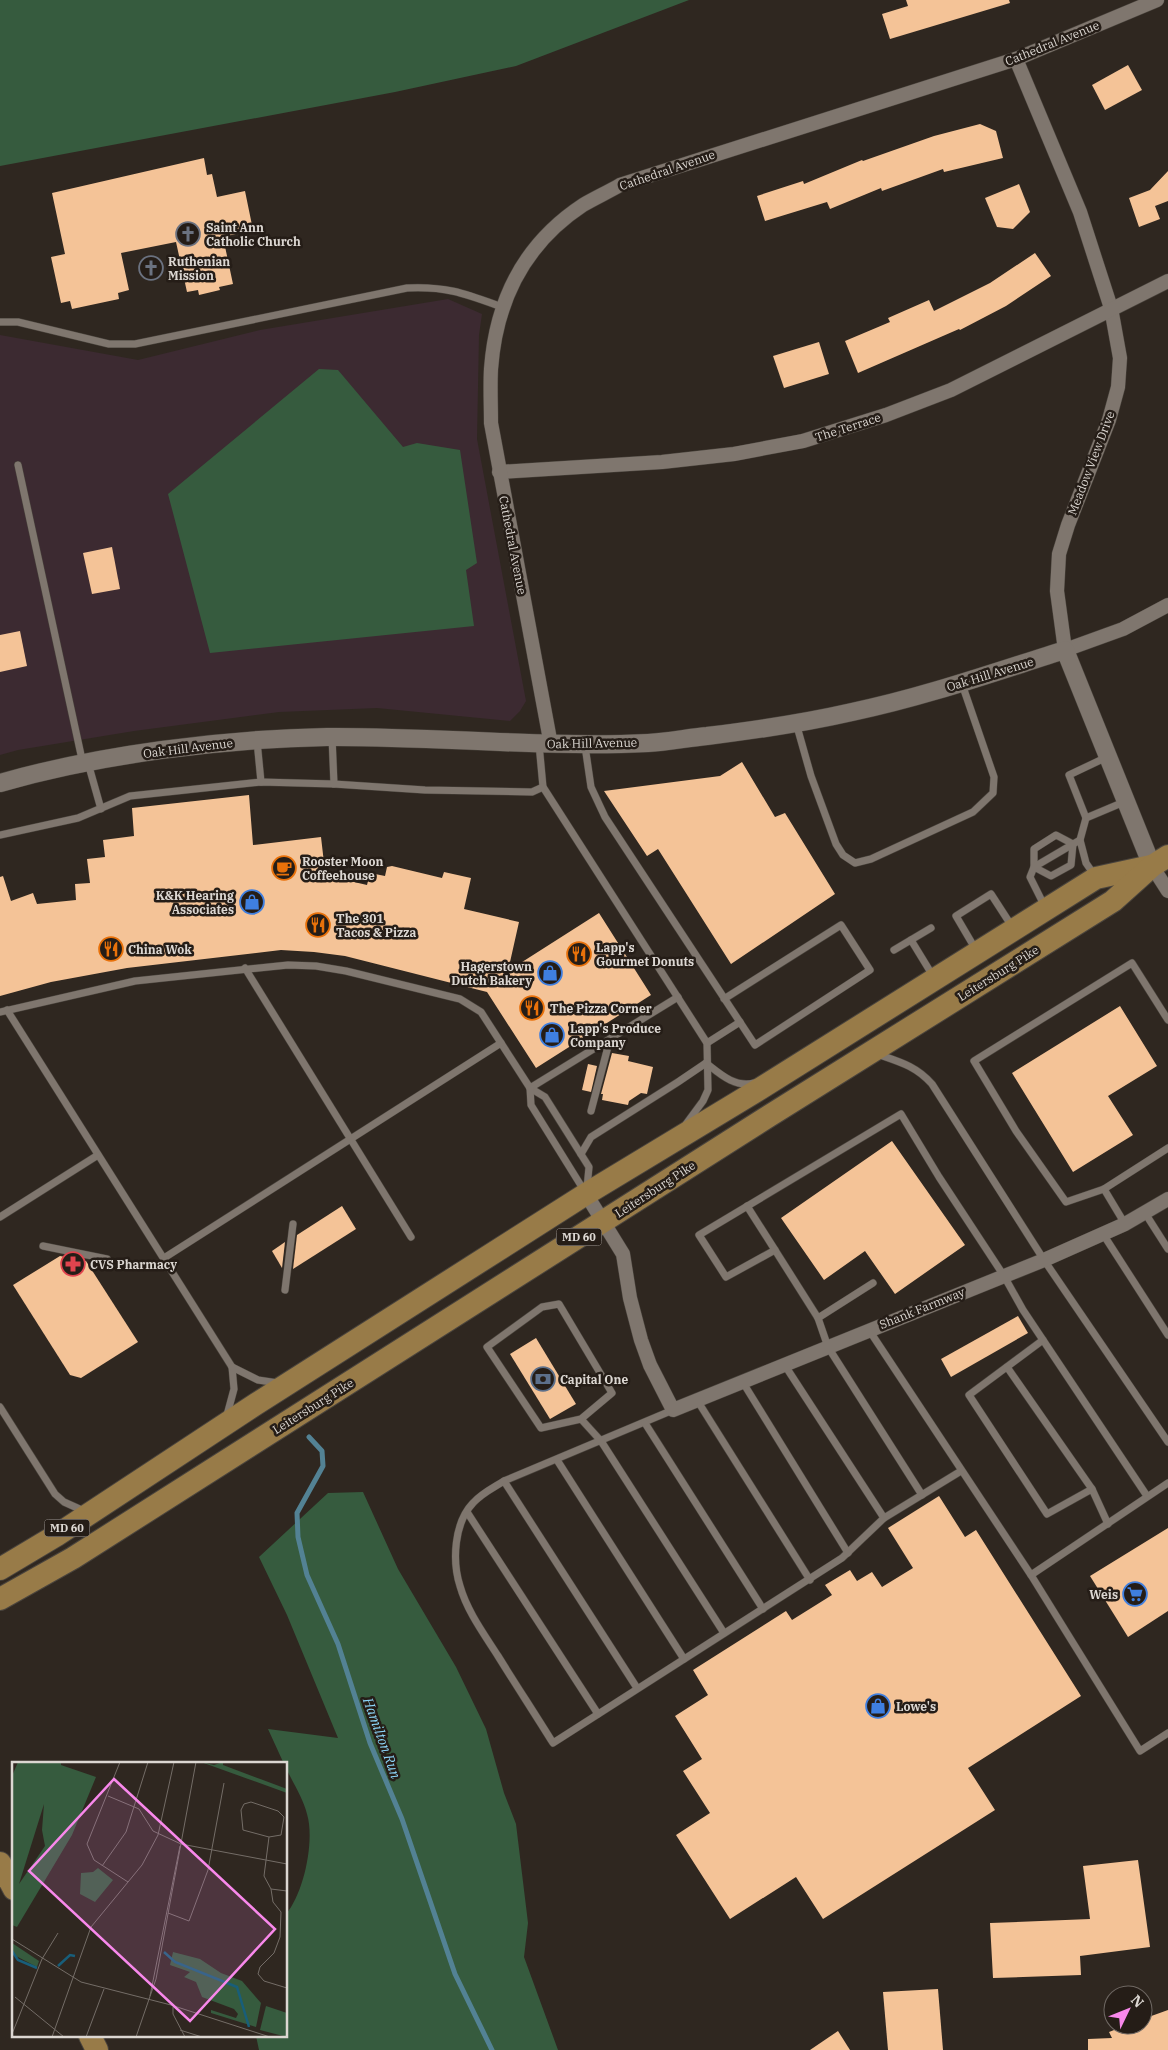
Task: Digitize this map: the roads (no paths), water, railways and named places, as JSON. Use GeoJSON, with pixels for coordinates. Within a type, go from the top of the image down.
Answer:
{"type":"FeatureCollection","features":[{"type":"Feature","properties":{"kind":"main road","name":"MD 60"},"geometry":{"type":"LineString","coordinates":[[0,1568],[90,1513],[586,1194],[775,1079],[1096,878],[1160,861]]}},
{"type":"Feature","properties":{"kind":"main road","name":"Leitersburg Pike"},"geometry":{"type":"LineString","coordinates":[[0,1598],[73,1558],[768,1116],[1113,901],[1160,861]]}},
{"type":"Feature","properties":{"kind":"main road"},"geometry":{"type":"LineString","coordinates":[[0,1607],[73,1558]]}},
{"type":"Feature","properties":{"kind":"main road"},"geometry":{"type":"LineString","coordinates":[[0,1863],[12,1885]]}},
{"type":"Feature","properties":{"kind":"main road"},"geometry":{"type":"LineString","coordinates":[[91,2038],[97,2050]]}},
{"type":"Feature","properties":{"kind":"street","name":"Cathedral Avenue"},"geometry":{"type":"LineString","coordinates":[[545,744],[491,423],[491,370],[494,339],[502,308],[514,279],[535,249],[558,225],[584,205],[620,185],[1016,59],[1157,0]]}},
{"type":"Feature","properties":{"kind":"street","name":"Meadow View Drive"},"geometry":{"type":"LineString","coordinates":[[1016,59],[1080,212],[1111,308],[1120,358],[1118,387],[1109,420],[1068,525],[1059,554],[1057,591],[1065,650],[1126,801],[1160,861]]}},
{"type":"Feature","properties":{"kind":"street","name":"The Terrace"},"geometry":{"type":"LineString","coordinates":[[499,472],[662,462],[734,454],[804,441],[886,415],[951,390],[1168,281]]}},
{"type":"Feature","properties":{"kind":"street","name":"Oak Hill Avenue"},"geometry":{"type":"LineString","coordinates":[[0,783],[138,754],[256,741],[332,738],[545,744],[650,743],[759,730],[853,712],[962,682],[1065,650],[1123,629],[1168,605]]}},
{"type":"Feature","properties":{"kind":"street"},"geometry":{"type":"LineString","coordinates":[[1160,861],[1168,891]]}},
{"type":"Feature","properties":{"kind":"street"},"geometry":{"type":"LineString","coordinates":[[586,1194],[623,1254],[630,1298],[641,1340],[650,1365],[673,1410]]}},
{"type":"Feature","properties":{"kind":"street","name":"Shank Farmway"},"geometry":{"type":"LineString","coordinates":[[673,1410],[1044,1260],[1125,1224],[1168,1199]]}},
{"type":"Feature","properties":{"kind":"lane"},"geometry":{"type":"LineString","coordinates":[[0,322],[18,322],[109,344],[135,344],[407,288],[428,287],[452,290],[502,308]]}},
{"type":"Feature","properties":{"kind":"lane"},"geometry":{"type":"LineString","coordinates":[[18,465],[86,764],[101,808]]}},
{"type":"Feature","properties":{"kind":"lane"},"geometry":{"type":"LineString","coordinates":[[796,723],[811,776],[836,844],[843,855],[855,864],[871,859],[974,812],[993,793],[994,777],[962,682]]}},
{"type":"Feature","properties":{"kind":"lane"},"geometry":{"type":"LineString","coordinates":[[332,738],[334,784]]}},
{"type":"Feature","properties":{"kind":"lane"},"geometry":{"type":"LineString","coordinates":[[256,741],[262,782]]}},
{"type":"Feature","properties":{"kind":"lane"},"geometry":{"type":"LineString","coordinates":[[545,744],[543,787],[707,1043],[706,1063],[708,1081],[706,1095],[700,1106],[672,1141]]}},
{"type":"Feature","properties":{"kind":"lane"},"geometry":{"type":"LineString","coordinates":[[585,744],[591,787],[605,817],[724,999],[755,1045],[870,970],[841,925],[724,999]]}},
{"type":"Feature","properties":{"kind":"lane"},"geometry":{"type":"LineString","coordinates":[[1034,868],[1051,876],[1071,865],[1076,842],[1086,818],[1070,775],[1108,756]]}},
{"type":"Feature","properties":{"kind":"lane"},"geometry":{"type":"LineString","coordinates":[[0,835],[78,818],[137,795],[262,782],[334,784],[425,790],[523,792],[535,792],[543,787]]}},
{"type":"Feature","properties":{"kind":"lane"},"geometry":{"type":"LineString","coordinates":[[1086,818],[1126,801]]}},
{"type":"Feature","properties":{"kind":"lane"},"geometry":{"type":"LineString","coordinates":[[1046,910],[1030,877],[1034,868],[1034,849],[1056,835],[1076,842],[1096,878]]}},
{"type":"Feature","properties":{"kind":"lane"},"geometry":{"type":"LineString","coordinates":[[1034,868],[1076,842]]}},
{"type":"Feature","properties":{"kind":"lane"},"geometry":{"type":"LineString","coordinates":[[978,952],[956,916],[991,894],[1014,930]]}},
{"type":"Feature","properties":{"kind":"lane"},"geometry":{"type":"LineString","coordinates":[[894,950],[931,928]]}},
{"type":"Feature","properties":{"kind":"lane"},"geometry":{"type":"LineString","coordinates":[[911,940],[935,979]]}},
{"type":"Feature","properties":{"kind":"lane"},"geometry":{"type":"LineString","coordinates":[[1168,1020],[1132,963],[974,1061],[1016,1131],[1066,1202],[1104,1189],[1168,1148]]}},
{"type":"Feature","properties":{"kind":"lane"},"geometry":{"type":"LineString","coordinates":[[224,1426],[234,1395],[235,1383],[232,1367],[98,1155],[3,1011],[136,981],[245,968],[288,965],[329,968],[460,999],[479,1010],[530,1088],[545,1097],[589,1167],[586,1194]]}},
{"type":"Feature","properties":{"kind":"lane"},"geometry":{"type":"LineString","coordinates":[[245,968],[411,1237]]}},
{"type":"Feature","properties":{"kind":"lane"},"geometry":{"type":"LineString","coordinates":[[530,1088],[678,997]]}},
{"type":"Feature","properties":{"kind":"lane"},"geometry":{"type":"LineString","coordinates":[[707,1043],[740,1022]]}},
{"type":"Feature","properties":{"kind":"lane"},"geometry":{"type":"LineString","coordinates":[[591,1111],[610,1040]]}},
{"type":"Feature","properties":{"kind":"lane"},"geometry":{"type":"LineString","coordinates":[[164,1258],[501,1043]]}},
{"type":"Feature","properties":{"kind":"lane"},"geometry":{"type":"LineString","coordinates":[[872,1052],[906,1064],[921,1072],[932,1084],[1044,1260],[1168,1442]]}},
{"type":"Feature","properties":{"kind":"lane"},"geometry":{"type":"LineString","coordinates":[[706,1063],[726,1078],[736,1082],[750,1084],[775,1079]]}},
{"type":"Feature","properties":{"kind":"lane"},"geometry":{"type":"LineString","coordinates":[[581,1154],[591,1137],[706,1063]]}},
{"type":"Feature","properties":{"kind":"lane"},"geometry":{"type":"LineString","coordinates":[[530,1088],[531,1105],[586,1194]]}},
{"type":"Feature","properties":{"kind":"lane"},"geometry":{"type":"LineString","coordinates":[[775,1250],[726,1277],[699,1235],[901,1114],[939,1177],[1004,1276],[1042,1340],[1147,1496]]}},
{"type":"Feature","properties":{"kind":"lane"},"geometry":{"type":"LineString","coordinates":[[0,1217],[98,1155]]}},
{"type":"Feature","properties":{"kind":"lane"},"geometry":{"type":"LineString","coordinates":[[1104,1189],[1125,1224]]}},
{"type":"Feature","properties":{"kind":"lane"},"geometry":{"type":"LineString","coordinates":[[747,1206],[818,1318],[828,1347],[922,1495]]}},
{"type":"Feature","properties":{"kind":"lane"},"geometry":{"type":"LineString","coordinates":[[1145,1213],[1168,1249]]}},
{"type":"Feature","properties":{"kind":"lane"},"geometry":{"type":"LineString","coordinates":[[285,1290],[293,1224]]}},
{"type":"Feature","properties":{"kind":"lane"},"geometry":{"type":"LineString","coordinates":[[1103,1234],[1168,1335]]}},
{"type":"Feature","properties":{"kind":"lane"},"geometry":{"type":"LineString","coordinates":[[43,1246],[107,1259]]}},
{"type":"Feature","properties":{"kind":"lane"},"geometry":{"type":"LineString","coordinates":[[818,1318],[873,1283]]}},
{"type":"Feature","properties":{"kind":"lane"},"geometry":{"type":"LineString","coordinates":[[559,1304],[612,1393],[581,1419],[541,1428],[487,1347],[542,1307],[559,1304]]}},
{"type":"Feature","properties":{"kind":"lane"},"geometry":{"type":"LineString","coordinates":[[869,1330],[1031,1575],[1140,1751],[1168,1733]]}},
{"type":"Feature","properties":{"kind":"lane"},"geometry":{"type":"LineString","coordinates":[[1042,1340],[969,1395],[1047,1514],[1092,1489]]}},
{"type":"Feature","properties":{"kind":"lane"},"geometry":{"type":"LineString","coordinates":[[784,1364],[884,1518]]}},
{"type":"Feature","properties":{"kind":"lane"},"geometry":{"type":"LineString","coordinates":[[232,1367],[258,1380],[288,1384]]}},
{"type":"Feature","properties":{"kind":"lane"},"geometry":{"type":"LineString","coordinates":[[1007,1367],[1092,1489],[1108,1524]]}},
{"type":"Feature","properties":{"kind":"lane"},"geometry":{"type":"LineString","coordinates":[[742,1381],[848,1553]]}},
{"type":"Feature","properties":{"kind":"lane"},"geometry":{"type":"LineString","coordinates":[[697,1399],[810,1580]]}},
{"type":"Feature","properties":{"kind":"lane"},"geometry":{"type":"LineString","coordinates":[[0,1407],[41,1473],[60,1499],[90,1513]]}},
{"type":"Feature","properties":{"kind":"lane"},"geometry":{"type":"LineString","coordinates":[[673,1410],[504,1481],[472,1504],[461,1525],[455,1563],[460,1586],[480,1629],[553,1743],[810,1580],[848,1553],[884,1518],[961,1471]]}},
{"type":"Feature","properties":{"kind":"lane"},"geometry":{"type":"LineString","coordinates":[[581,1419],[601,1441],[724,1633]]}},
{"type":"Feature","properties":{"kind":"lane"},"geometry":{"type":"LineString","coordinates":[[644,1423],[763,1609]]}},
{"type":"Feature","properties":{"kind":"lane"},"geometry":{"type":"LineString","coordinates":[[557,1460],[684,1659]]}},
{"type":"Feature","properties":{"kind":"lane"},"geometry":{"type":"LineString","coordinates":[[504,1481],[637,1688]]}},
{"type":"Feature","properties":{"kind":"lane"},"geometry":{"type":"LineString","coordinates":[[1031,1575],[1168,1483]]}},
{"type":"Feature","properties":{"kind":"lane"},"geometry":{"type":"LineString","coordinates":[[467,1512],[598,1714]]}},
{"type":"Feature","properties":{"kind":"waterway","name":"Hamilton Run"},"geometry":{"type":"LineString","coordinates":[[309,1437],[322,1451],[323,1466],[297,1513],[298,1537],[307,1575],[338,1644],[370,1743],[402,1819],[455,1974],[492,2050]]}},
{"type":"Feature","properties":{"kind":"place","name":"Saint Ann Catholic Church"},"geometry":{"type":"Point","coordinates":[188,234]}},
{"type":"Feature","properties":{"kind":"place","name":"Ruthenian Mission"},"geometry":{"type":"Point","coordinates":[151,268]}},
{"type":"Feature","properties":{"kind":"place","name":"Rooster Moon Coffeehouse"},"geometry":{"type":"Point","coordinates":[284,868]}},
{"type":"Feature","properties":{"kind":"place","name":"K&K Hearing Associates"},"geometry":{"type":"Point","coordinates":[252,902]}},
{"type":"Feature","properties":{"kind":"place","name":"The 301 Tacos & Pizza"},"geometry":{"type":"Point","coordinates":[318,925]}},
{"type":"Feature","properties":{"kind":"place","name":"China Wok"},"geometry":{"type":"Point","coordinates":[111,949]}},
{"type":"Feature","properties":{"kind":"place","name":"Lapp's Gourmet Donuts"},"geometry":{"type":"Point","coordinates":[579,954]}},
{"type":"Feature","properties":{"kind":"place","name":"Hagerstown Dutch Bakery"},"geometry":{"type":"Point","coordinates":[550,973]}},
{"type":"Feature","properties":{"kind":"place","name":"The Pizza Corner"},"geometry":{"type":"Point","coordinates":[532,1008]}},
{"type":"Feature","properties":{"kind":"place","name":"Lapp's Produce Company"},"geometry":{"type":"Point","coordinates":[552,1035]}},
{"type":"Feature","properties":{"kind":"place","name":"CVS Pharmacy"},"geometry":{"type":"Point","coordinates":[73,1264]}},
{"type":"Feature","properties":{"kind":"place","name":"Capital One"},"geometry":{"type":"Point","coordinates":[543,1379]}},
{"type":"Feature","properties":{"kind":"place","name":"Weis"},"geometry":{"type":"Point","coordinates":[1135,1594]}},
{"type":"Feature","properties":{"kind":"place","name":"Lowe's"},"geometry":{"type":"Point","coordinates":[878,1706]}}]}
